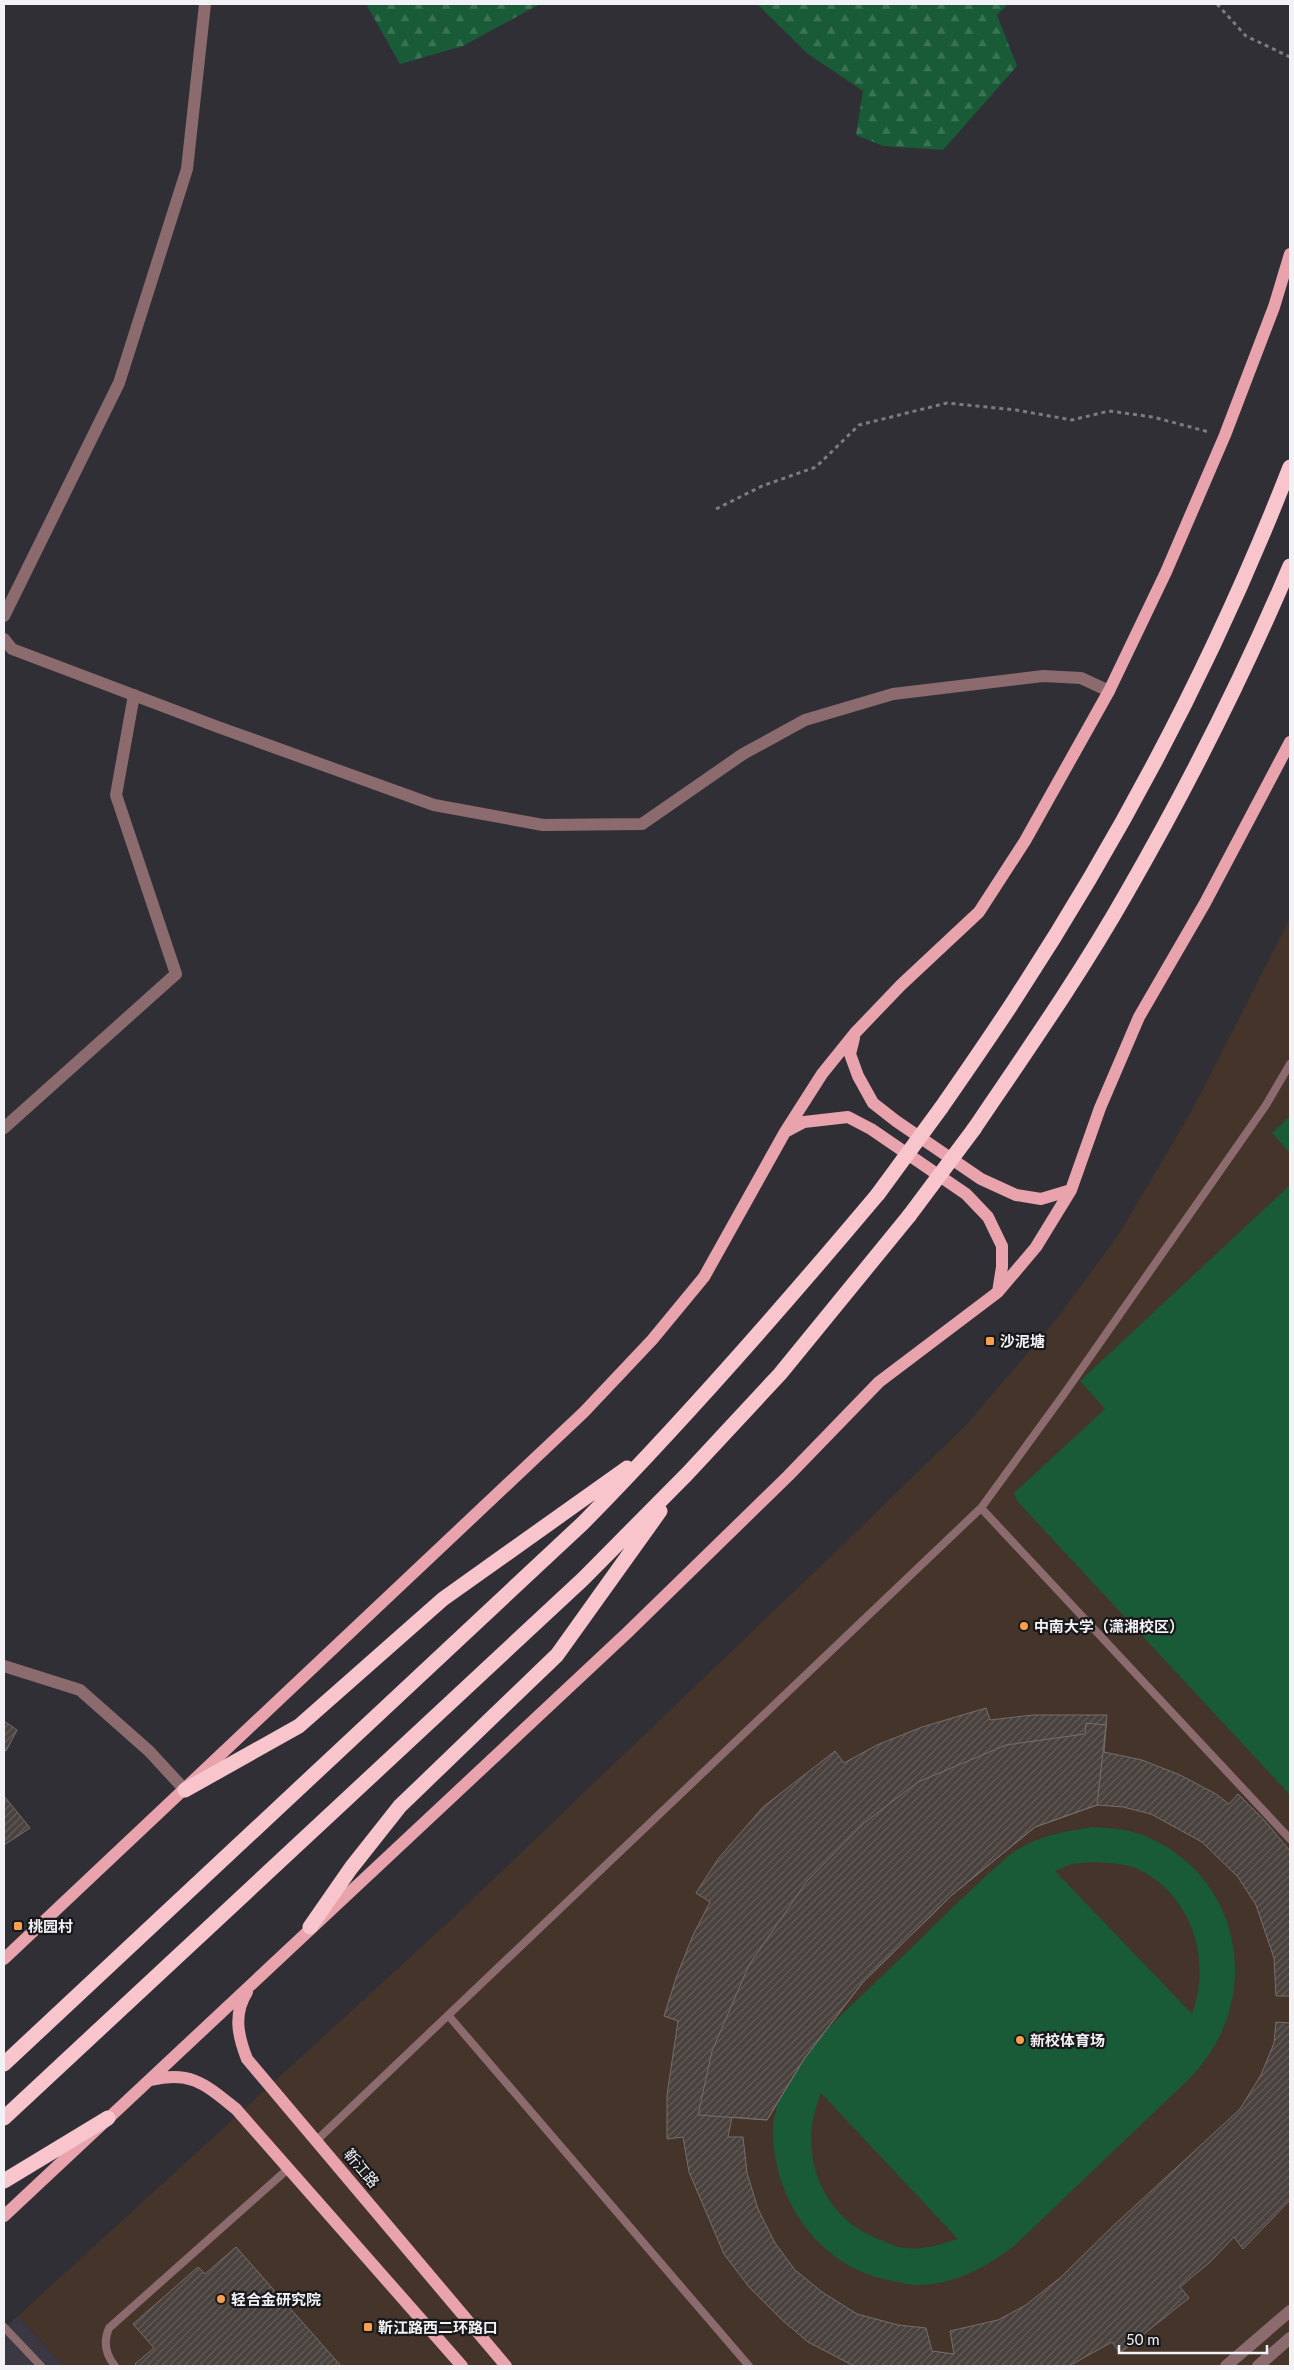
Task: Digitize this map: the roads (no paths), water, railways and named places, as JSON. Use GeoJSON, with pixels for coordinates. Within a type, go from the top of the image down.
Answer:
{"type":"FeatureCollection","features":[{"type":"Feature","properties":{"kind":"highway"},"geometry":{"type":"LineString","coordinates":[[4,2064],[583,1523],[657,1448],[768,1325],[878,1194],[941,1108],[1026,982],[1088,882],[1153,766],[1212,648],[1290,467]]}},
{"type":"Feature","properties":{"kind":"highway"},"geometry":{"type":"LineString","coordinates":[[4,2118],[576,1586],[687,1474],[780,1374],[909,1216],[974,1129],[1050,1016],[1126,896],[1247,666],[1290,566]]}},
{"type":"Feature","properties":{"kind":"highway"},"geometry":{"type":"LineString","coordinates":[[185,1790],[299,1726],[443,1599],[657,1448]]}},
{"type":"Feature","properties":{"kind":"highway"},"geometry":{"type":"LineString","coordinates":[[310,1927],[351,1868],[400,1806],[557,1655],[687,1474]]}},
{"type":"Feature","properties":{"kind":"highway"},"geometry":{"type":"LineString","coordinates":[[4,2181],[108,2118]]}},
{"type":"Feature","properties":{"kind":"main road"},"geometry":{"type":"LineString","coordinates":[[4,1959],[576,1419],[652,1340],[704,1277],[785,1132],[822,1074],[855,1034],[901,985],[979,912],[1025,841],[1108,691],[1166,572],[1224,436],[1274,307],[1290,254]]}},
{"type":"Feature","properties":{"kind":"main road"},"geometry":{"type":"LineString","coordinates":[[4,2216],[310,1927],[628,1632],[788,1476],[879,1382],[998,1292],[1036,1247],[1071,1190],[1100,1108],[1138,1017],[1205,903],[1290,742]]}},
{"type":"Feature","properties":{"kind":"main road"},"geometry":{"type":"LineString","coordinates":[[855,1034],[850,1054],[858,1076],[873,1102],[896,1121],[982,1179],[1016,1195],[1040,1199],[1071,1190]]}},
{"type":"Feature","properties":{"kind":"main road"},"geometry":{"type":"LineString","coordinates":[[785,1132],[804,1122],[848,1117],[871,1129],[966,1194],[988,1217],[1002,1246],[1002,1267],[998,1292]]}},
{"type":"Feature","properties":{"kind":"main road","name":"靳江路"},"geometry":{"type":"LineString","coordinates":[[256,1979],[241,2002],[237,2024],[240,2042],[248,2059],[506,2366]]}},
{"type":"Feature","properties":{"kind":"main road"},"geometry":{"type":"LineString","coordinates":[[149,2081],[165,2076],[189,2077],[236,2109],[462,2366]]}},
{"type":"Feature","properties":{"kind":"street"},"geometry":{"type":"LineString","coordinates":[[4,616],[119,383],[186,169],[205,4]]}},
{"type":"Feature","properties":{"kind":"street"},"geometry":{"type":"LineString","coordinates":[[4,639],[12,649],[434,805],[543,825],[642,824],[743,754],[805,720],[893,694],[1043,676],[1081,678],[1108,691]]}},
{"type":"Feature","properties":{"kind":"street"},"geometry":{"type":"LineString","coordinates":[[4,1128],[176,974],[116,795],[134,695]]}},
{"type":"Feature","properties":{"kind":"street"},"geometry":{"type":"LineString","coordinates":[[4,1666],[80,1690],[149,1751],[185,1790]]}},
{"type":"Feature","properties":{"kind":"street"},"geometry":{"type":"LineString","coordinates":[[1226,2366],[1290,2311]]}},
{"type":"Feature","properties":{"kind":"street"},"geometry":{"type":"LineString","coordinates":[[1258,2366],[1290,2338]]}},
{"type":"Feature","properties":{"kind":"lane"},"geometry":{"type":"LineString","coordinates":[[317,2140],[981,1508],[1064,1394],[1266,1105],[1290,1064]]}},
{"type":"Feature","properties":{"kind":"lane"},"geometry":{"type":"LineString","coordinates":[[981,1508],[1290,1839]]}},
{"type":"Feature","properties":{"kind":"lane"},"geometry":{"type":"LineString","coordinates":[[448,2015],[749,2366]]}},
{"type":"Feature","properties":{"kind":"lane"},"geometry":{"type":"LineString","coordinates":[[115,2366],[105,2349],[109,2328],[289,2168]]}},
{"type":"Feature","properties":{"kind":"lane"},"geometry":{"type":"LineString","coordinates":[[4,2327],[41,2366]]}},
{"type":"Feature","properties":{"kind":"place","name":"沙泥塘"},"geometry":{"type":"Point","coordinates":[990,1341]}},
{"type":"Feature","properties":{"kind":"place","name":"中南大学（潇湘校区）"},"geometry":{"type":"Point","coordinates":[1024,1626]}},
{"type":"Feature","properties":{"kind":"place","name":"桃园村"},"geometry":{"type":"Point","coordinates":[18,1926]}},
{"type":"Feature","properties":{"kind":"place","name":"新校体育场"},"geometry":{"type":"Point","coordinates":[1020,2040]}},
{"type":"Feature","properties":{"kind":"place","name":"轻合金研究院"},"geometry":{"type":"Point","coordinates":[221,2299]}},
{"type":"Feature","properties":{"kind":"place","name":"靳江路西二环路口"},"geometry":{"type":"Point","coordinates":[368,2327]}}]}
